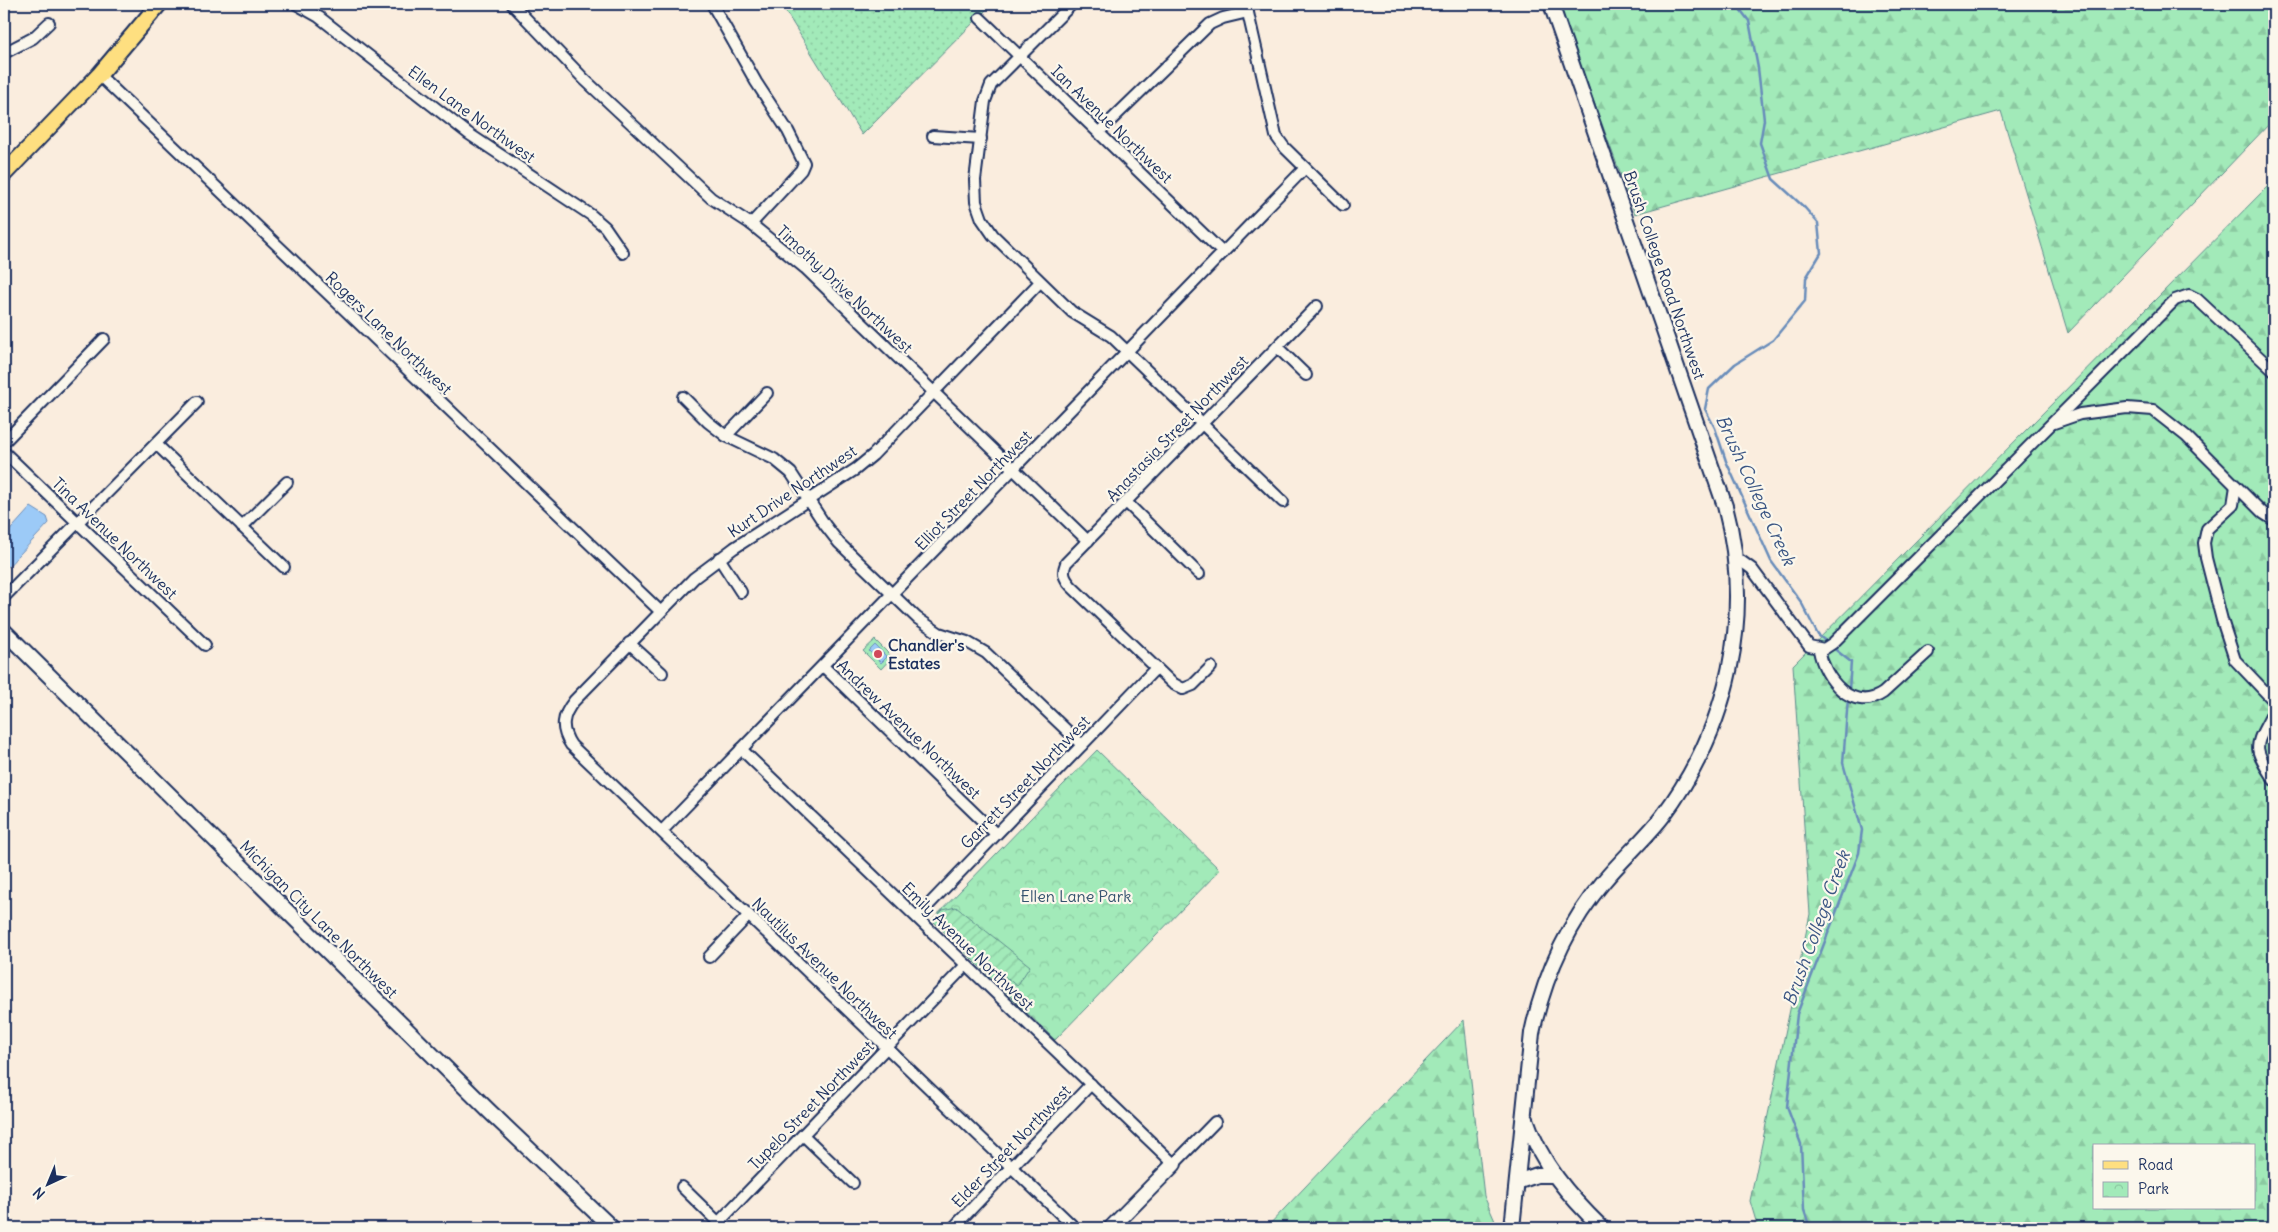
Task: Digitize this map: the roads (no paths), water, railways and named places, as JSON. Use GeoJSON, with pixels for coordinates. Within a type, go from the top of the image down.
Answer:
{"type":"FeatureCollection","features":[{"type":"Feature","properties":{"kind":"main road"},"geometry":{"type":"LineString","coordinates":[[4,174],[99,75],[159,4]]}},
{"type":"Feature","properties":{"kind":"street","name":"Ellen Lane Northwest"},"geometry":{"type":"LineString","coordinates":[[296,4],[319,17],[469,134],[591,215],[605,227],[623,254]]}},
{"type":"Feature","properties":{"kind":"street","name":"Timothy Drive Northwest"},"geometry":{"type":"LineString","coordinates":[[512,4],[578,73],[686,175],[732,214],[751,224],[805,268],[1088,541]]}},
{"type":"Feature","properties":{"kind":"street"},"geometry":{"type":"LineString","coordinates":[[712,4],[756,82],[792,138],[804,163],[801,170],[751,224]]}},
{"type":"Feature","properties":{"kind":"street"},"geometry":{"type":"LineString","coordinates":[[1072,4],[991,85],[984,101],[975,180],[976,202],[982,220],[993,235],[1072,312],[1111,336],[1283,502]]}},
{"type":"Feature","properties":{"kind":"street","name":"Brush College Road Northwest"},"geometry":{"type":"LineString","coordinates":[[1512,1228],[1532,1033],[1539,1002],[1563,941],[1581,912],[1603,882],[1655,824],[1678,794],[1709,736],[1732,660],[1738,616],[1736,561],[1725,506],[1552,4]]}},
{"type":"Feature","properties":{"kind":"street"},"geometry":{"type":"LineString","coordinates":[[1099,132],[1210,24],[1247,8],[1276,136],[1343,205]]}},
{"type":"Feature","properties":{"kind":"street","name":"Ian Avenue Northwest"},"geometry":{"type":"LineString","coordinates":[[980,18],[1223,253]]}},
{"type":"Feature","properties":{"kind":"street"},"geometry":{"type":"LineString","coordinates":[[4,53],[33,38],[49,22]]}},
{"type":"Feature","properties":{"kind":"street","name":"Rogers Lane Northwest"},"geometry":{"type":"LineString","coordinates":[[99,75],[660,611]]}},
{"type":"Feature","properties":{"kind":"street"},"geometry":{"type":"LineString","coordinates":[[933,136],[980,139]]}},
{"type":"Feature","properties":{"kind":"street","name":"Elliot Street Northwest"},"geometry":{"type":"LineString","coordinates":[[662,831],[1305,168]]}},
{"type":"Feature","properties":{"kind":"street","name":"Kurt Drive Northwest"},"geometry":{"type":"LineString","coordinates":[[563,724],[565,712],[574,701],[629,642],[694,578],[719,558],[856,469],[934,392],[1040,282]]}},
{"type":"Feature","properties":{"kind":"street"},"geometry":{"type":"LineString","coordinates":[[1736,561],[1742,561],[1752,569],[1798,634],[1809,646],[1818,650],[1834,644],[2051,424],[2181,296],[2189,295],[2197,299],[2274,372]]}},
{"type":"Feature","properties":{"kind":"street","name":"Anastasia Street Northwest"},"geometry":{"type":"LineString","coordinates":[[1156,668],[1070,586],[1064,574],[1066,563],[1317,306]]}},
{"type":"Feature","properties":{"kind":"street"},"geometry":{"type":"LineString","coordinates":[[4,442],[104,339]]}},
{"type":"Feature","properties":{"kind":"street"},"geometry":{"type":"LineString","coordinates":[[1277,347],[1306,375]]}},
{"type":"Feature","properties":{"kind":"street"},"geometry":{"type":"LineString","coordinates":[[726,436],[767,393]]}},
{"type":"Feature","properties":{"kind":"street"},"geometry":{"type":"LineString","coordinates":[[683,397],[708,422],[726,436],[774,459],[791,473],[839,543],[928,628],[967,642],[986,653],[1082,745]]}},
{"type":"Feature","properties":{"kind":"street"},"geometry":{"type":"LineString","coordinates":[[4,597],[197,402]]}},
{"type":"Feature","properties":{"kind":"street"},"geometry":{"type":"LineString","coordinates":[[2051,424],[2080,414],[2127,408],[2153,410],[2186,436],[2263,513],[2274,520]]}},
{"type":"Feature","properties":{"kind":"street"},"geometry":{"type":"LineString","coordinates":[[156,444],[284,567]]}},
{"type":"Feature","properties":{"kind":"street","name":"Tina Avenue Northwest"},"geometry":{"type":"LineString","coordinates":[[4,452],[205,645]]}},
{"type":"Feature","properties":{"kind":"street"},"geometry":{"type":"LineString","coordinates":[[242,527],[287,482]]}},
{"type":"Feature","properties":{"kind":"street"},"geometry":{"type":"LineString","coordinates":[[2236,486],[2233,505],[2207,529],[2204,543],[2206,558],[2224,628],[2235,660],[2273,700],[2274,705]]}},
{"type":"Feature","properties":{"kind":"street"},"geometry":{"type":"LineString","coordinates":[[1126,502],[1199,574]]}},
{"type":"Feature","properties":{"kind":"street"},"geometry":{"type":"LineString","coordinates":[[719,558],[741,592]]}},
{"type":"Feature","properties":{"kind":"street","name":"Michigan City Lane Northwest"},"geometry":{"type":"LineString","coordinates":[[4,631],[431,1054],[612,1228]]}},
{"type":"Feature","properties":{"kind":"street"},"geometry":{"type":"LineString","coordinates":[[629,642],[662,674]]}},
{"type":"Feature","properties":{"kind":"street"},"geometry":{"type":"LineString","coordinates":[[1818,650],[1821,661],[1831,680],[1848,694],[1862,700],[1876,697],[1883,692],[1928,652]]}},
{"type":"Feature","properties":{"kind":"street","name":"Andrew Avenue Northwest"},"geometry":{"type":"LineString","coordinates":[[823,666],[996,834]]}},
{"type":"Feature","properties":{"kind":"street"},"geometry":{"type":"LineString","coordinates":[[1156,668],[1183,689],[1193,684],[1211,667]]}},
{"type":"Feature","properties":{"kind":"street","name":"Garrett Street Northwest"},"geometry":{"type":"LineString","coordinates":[[917,918],[1156,668]]}},
{"type":"Feature","properties":{"kind":"street"},"geometry":{"type":"LineString","coordinates":[[2274,710],[2258,738],[2257,750],[2259,758],[2274,780]]}},
{"type":"Feature","properties":{"kind":"street","name":"Nautilus Avenue Northwest"},"geometry":{"type":"LineString","coordinates":[[563,724],[565,735],[571,745],[1075,1228]]}},
{"type":"Feature","properties":{"kind":"street","name":"Emily Avenue Northwest"},"geometry":{"type":"LineString","coordinates":[[741,749],[1174,1164]]}},
{"type":"Feature","properties":{"kind":"street"},"geometry":{"type":"LineString","coordinates":[[709,957],[749,915]]}},
{"type":"Feature","properties":{"kind":"street","name":"Tupelo Street Northwest"},"geometry":{"type":"LineString","coordinates":[[721,1226],[802,1135],[966,965]]}},
{"type":"Feature","properties":{"kind":"street","name":"Elder Street Northwest"},"geometry":{"type":"LineString","coordinates":[[953,1228],[1091,1084]]}},
{"type":"Feature","properties":{"kind":"street"},"geometry":{"type":"LineString","coordinates":[[1524,1114],[1530,1134],[1553,1175],[1602,1228]]}},
{"type":"Feature","properties":{"kind":"street"},"geometry":{"type":"LineString","coordinates":[[1111,1228],[1215,1122]]}},
{"type":"Feature","properties":{"kind":"street"},"geometry":{"type":"LineString","coordinates":[[802,1135],[853,1184]]}},
{"type":"Feature","properties":{"kind":"street"},"geometry":{"type":"LineString","coordinates":[[1517,1182],[1537,1175],[1553,1175]]}},
{"type":"Feature","properties":{"kind":"street"},"geometry":{"type":"LineString","coordinates":[[682,1187],[721,1226]]}},
{"type":"Feature","properties":{"kind":"water"},"geometry":{"type":"Polygon","coordinates":[[[31,507],[47,517],[49,523],[4,571],[4,537],[31,507]]]}},
{"type":"Feature","properties":{"kind":"water"},"geometry":{"type":"Polygon","coordinates":[[[875,645],[887,657],[881,663],[869,651],[875,645]]]}},
{"type":"Feature","properties":{"kind":"waterway","name":"Brush College Creek"},"geometry":{"type":"LineString","coordinates":[[1736,4],[1749,21],[1758,68],[1764,120],[1760,143],[1773,179],[1805,208],[1818,223],[1821,253],[1806,278],[1805,301],[1773,340],[1735,364],[1709,389],[1705,409],[1715,428],[1726,461],[1771,561],[1801,602],[1818,635],[1828,643]]}},
{"type":"Feature","properties":{"kind":"waterway","name":"Brush College Creek"},"geometry":{"type":"LineString","coordinates":[[1832,647],[1851,662],[1849,690]]}},
{"type":"Feature","properties":{"kind":"waterway","name":"Brush College Creek"},"geometry":{"type":"LineString","coordinates":[[1810,1228],[1804,1210],[1801,1144],[1787,1107],[1797,1014],[1859,853],[1862,830],[1843,763],[1848,698]]}},
{"type":"Feature","properties":{"kind":"place","name":"Chandler's Estates"},"geometry":{"type":"Point","coordinates":[878,654]}},
{"type":"Feature","properties":{"kind":"park label","name":"Ellen Lane Park"},"geometry":{"type":"Point","coordinates":[1076,896]}}]}
